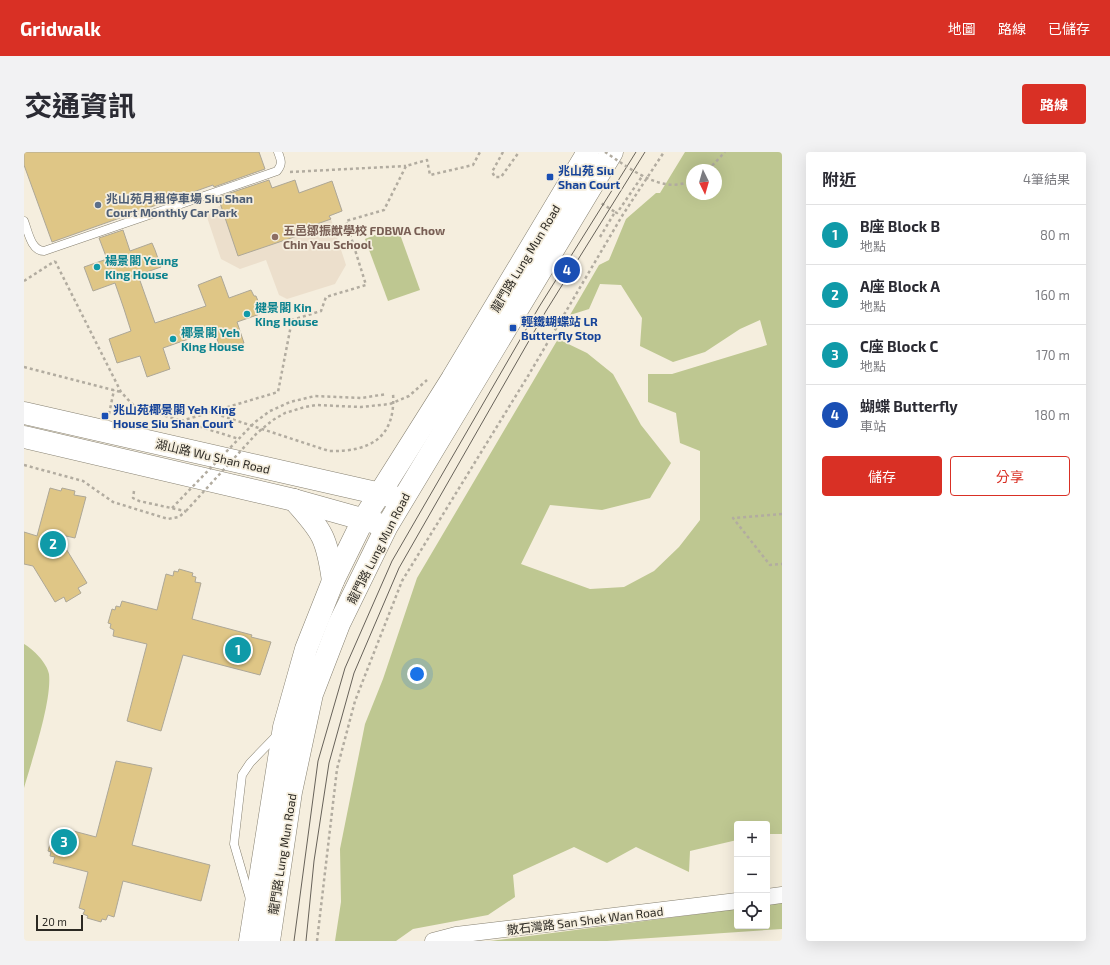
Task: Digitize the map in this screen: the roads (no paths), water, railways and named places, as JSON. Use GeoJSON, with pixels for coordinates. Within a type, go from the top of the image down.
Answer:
{"type":"FeatureCollection","features":[{"type":"Feature","properties":{"kind":"main road","name":"龍門路 Lung Mun Road"},"geometry":{"type":"LineString","coordinates":[[250,941],[284,727],[306,649],[333,581],[363,520],[452,379],[588,152]]}},
{"type":"Feature","properties":{"kind":"main road","name":"龍門路 Lung Mun Road"},"geometry":{"type":"LineString","coordinates":[[269,941],[291,792],[312,694],[339,624],[387,526],[612,152]]}},
{"type":"Feature","properties":{"kind":"main road","name":"湖山路 Wu Shan Road"},"geometry":{"type":"LineString","coordinates":[[24,413],[403,499]]}},
{"type":"Feature","properties":{"kind":"main road","name":"湖山路 Wu Shan Road"},"geometry":{"type":"LineString","coordinates":[[24,437],[294,500],[387,526]]}},
{"type":"Feature","properties":{"kind":"main road"},"geometry":{"type":"LineString","coordinates":[[294,500],[313,520],[325,538],[333,581]]}},
{"type":"Feature","properties":{"kind":"street"},"geometry":{"type":"LineString","coordinates":[[770,897],[782,895]]}},
{"type":"Feature","properties":{"kind":"street","name":"散石灣路 San Shek Wan Road"},"geometry":{"type":"LineString","coordinates":[[433,941],[456,935],[734,901]]}},
{"type":"Feature","properties":{"kind":"lane"},"geometry":{"type":"LineString","coordinates":[[24,221],[34,248],[38,251],[50,248],[277,171],[281,167],[282,162],[278,152]]}},
{"type":"Feature","properties":{"kind":"lane"},"geometry":{"type":"LineString","coordinates":[[254,914],[234,844],[242,775],[250,763],[284,727]]}},
{"type":"Feature","properties":{"kind":"tram line"},"geometry":{"type":"LineString","coordinates":[[294,941],[318,761],[345,668],[392,561],[539,307],[636,152]]}},
{"type":"Feature","properties":{"kind":"tram line"},"geometry":{"type":"LineString","coordinates":[[306,941],[314,861],[329,763],[354,673],[399,568],[546,311],[645,152]]}},
{"type":"Feature","properties":{"kind":"place","name":"兆山苑 Siu Shan Court"},"geometry":{"type":"Point","coordinates":[550,177]}},
{"type":"Feature","properties":{"kind":"place","name":"兆山苑月租停車場 Siu Shan Court Monthly Car Park"},"geometry":{"type":"Point","coordinates":[98,205]}},
{"type":"Feature","properties":{"kind":"place","name":"五邑鄒振猷學校 FDBWA Chow Chin Yau School"},"geometry":{"type":"Point","coordinates":[275,237]}},
{"type":"Feature","properties":{"kind":"place","name":"楊景閣 Yeung King House"},"geometry":{"type":"Point","coordinates":[97,267]}},
{"type":"Feature","properties":{"kind":"place","name":"蝴蝶 Butterfly"},"geometry":{"type":"Point","coordinates":[567,270]}},
{"type":"Feature","properties":{"kind":"place","name":"楗景閣 Kin King House"},"geometry":{"type":"Point","coordinates":[247,314]}},
{"type":"Feature","properties":{"kind":"place","name":"輕鐵蝴蝶站 LR Butterfly Stop"},"geometry":{"type":"Point","coordinates":[513,328]}},
{"type":"Feature","properties":{"kind":"place","name":"椰景閣 Yeh King House"},"geometry":{"type":"Point","coordinates":[173,339]}},
{"type":"Feature","properties":{"kind":"place","name":"兆山苑椰景閣 Yeh King House Siu Shan Court"},"geometry":{"type":"Point","coordinates":[105,416]}},
{"type":"Feature","properties":{"kind":"place","name":"A座 Block A"},"geometry":{"type":"Point","coordinates":[53,544]}},
{"type":"Feature","properties":{"kind":"place","name":"B座 Block B"},"geometry":{"type":"Point","coordinates":[238,650]}},
{"type":"Feature","properties":{"kind":"place","name":"C座 Block C"},"geometry":{"type":"Point","coordinates":[64,842]}}]}
